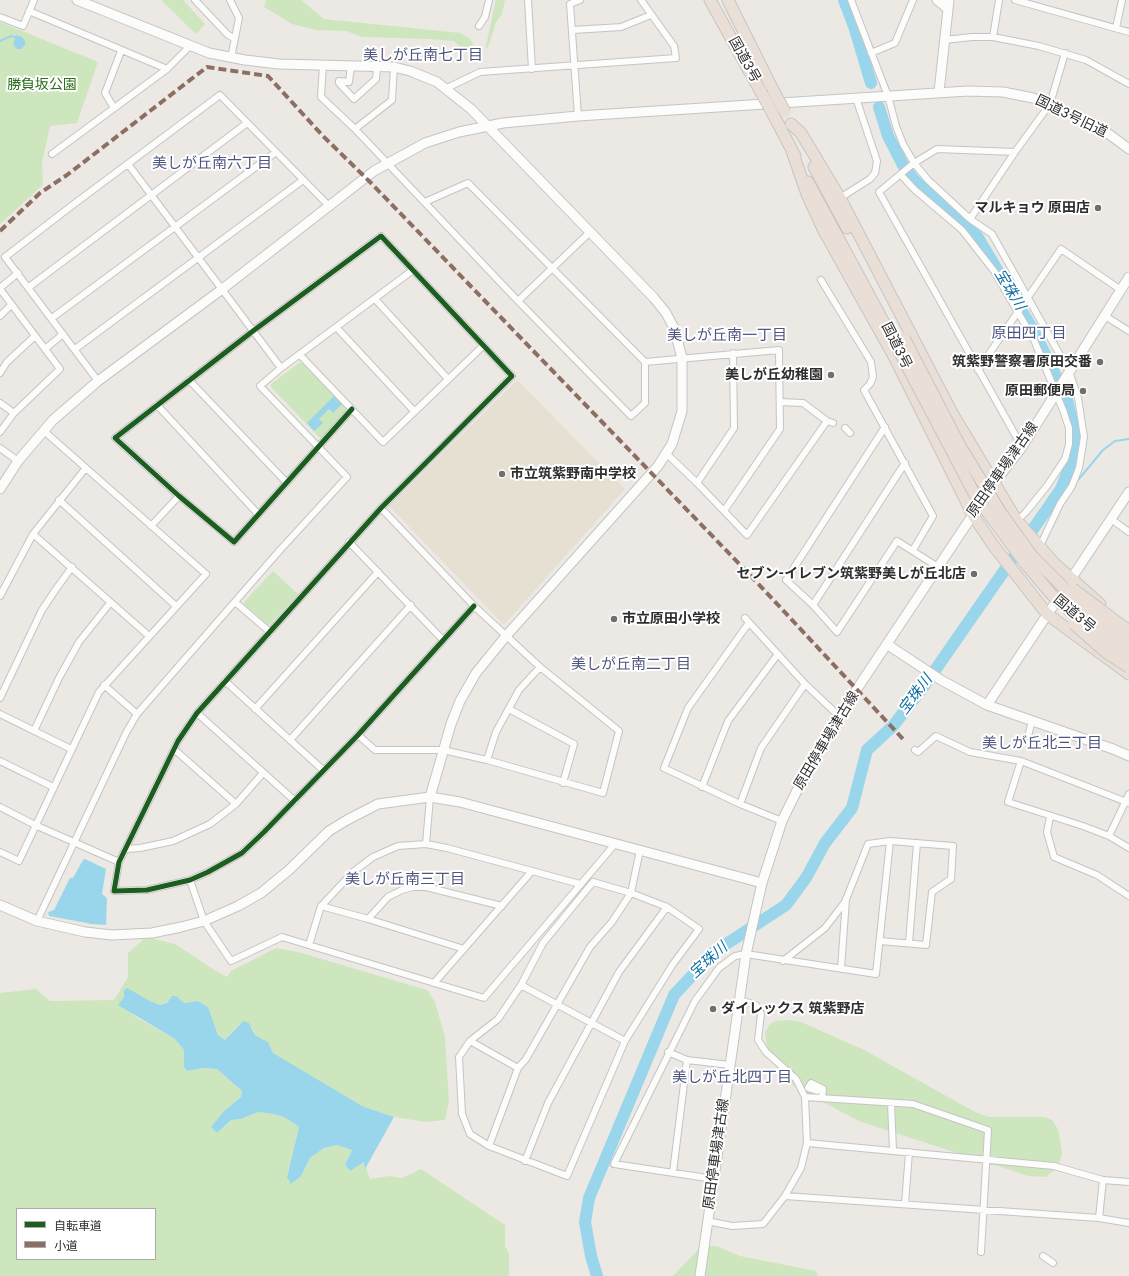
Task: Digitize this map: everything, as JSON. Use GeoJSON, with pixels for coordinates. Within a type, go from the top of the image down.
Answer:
{"type":"FeatureCollection","features":[{"type":"Feature","properties":{"kind":"highway","name":"国道3号"},"geometry":{"type":"LineString","coordinates":[[710,0],[792,151],[903,339],[975,495],[1025,563],[1052,595],[1082,622],[1129,656]]}},
{"type":"Feature","properties":{"kind":"highway","name":"国道3号"},"geometry":{"type":"LineString","coordinates":[[728,0],[774,92],[903,339],[960,446],[1001,513],[1032,556],[1089,614],[1129,644]]}},
{"type":"Feature","properties":{"kind":"highway"},"geometry":{"type":"LineString","coordinates":[[791,124],[801,133],[840,198],[903,339],[916,347],[952,413],[1020,524],[1054,563],[1101,605],[1129,626]]}},
{"type":"Feature","properties":{"kind":"highway"},"geometry":{"type":"LineString","coordinates":[[792,151],[806,194],[823,229],[896,360],[973,515],[993,545],[1047,614],[1129,674]]}},
{"type":"Feature","properties":{"kind":"highway"},"geometry":{"type":"LineString","coordinates":[[1001,513],[1056,574],[1091,603],[1129,630]]}},
{"type":"Feature","properties":{"kind":"highway"},"geometry":{"type":"LineString","coordinates":[[1052,595],[1062,613],[1107,653],[1129,667]]}},
{"type":"Feature","properties":{"kind":"street"},"geometry":{"type":"LineString","coordinates":[[0,17],[23,26],[34,0]]}},
{"type":"Feature","properties":{"kind":"street"},"geometry":{"type":"LineString","coordinates":[[77,0],[190,46],[231,58],[279,64],[394,68],[427,77],[447,88],[471,109],[660,304],[674,328],[682,358],[682,411],[677,432],[658,466],[506,636],[476,673],[460,701],[443,750],[430,797],[426,844]]}},
{"type":"Feature","properties":{"kind":"street"},"geometry":{"type":"LineString","coordinates":[[195,0],[228,35],[234,38]]}},
{"type":"Feature","properties":{"kind":"street"},"geometry":{"type":"LineString","coordinates":[[230,0],[239,18],[231,58]]}},
{"type":"Feature","properties":{"kind":"street"},"geometry":{"type":"LineString","coordinates":[[478,26],[485,16],[489,0]]}},
{"type":"Feature","properties":{"kind":"street"},"geometry":{"type":"LineString","coordinates":[[528,0],[532,69]]}},
{"type":"Feature","properties":{"kind":"street"},"geometry":{"type":"LineString","coordinates":[[578,116],[570,4],[580,0]]}},
{"type":"Feature","properties":{"kind":"street"},"geometry":{"type":"LineString","coordinates":[[447,88],[479,69],[575,67],[676,58],[674,46],[651,16],[641,0]]}},
{"type":"Feature","properties":{"kind":"street"},"geometry":{"type":"LineString","coordinates":[[852,0],[888,96],[896,126],[914,163],[942,194],[970,219],[992,234],[1069,371],[1078,398],[1083,421],[1083,450],[1072,486],[1060,504],[1038,544]]}},
{"type":"Feature","properties":{"kind":"street"},"geometry":{"type":"LineString","coordinates":[[871,53],[895,43],[913,0]]}},
{"type":"Feature","properties":{"kind":"street"},"geometry":{"type":"LineString","coordinates":[[938,0],[948,4],[939,92]]}},
{"type":"Feature","properties":{"kind":"street"},"geometry":{"type":"LineString","coordinates":[[993,37],[999,0]]}},
{"type":"Feature","properties":{"kind":"street"},"geometry":{"type":"LineString","coordinates":[[1015,0],[1129,32]]}},
{"type":"Feature","properties":{"kind":"street"},"geometry":{"type":"LineString","coordinates":[[1116,28],[1122,0]]}},
{"type":"Feature","properties":{"kind":"street"},"geometry":{"type":"LineString","coordinates":[[29,11],[121,51],[167,69]]}},
{"type":"Feature","properties":{"kind":"street"},"geometry":{"type":"LineString","coordinates":[[573,30],[621,27],[651,16]]}},
{"type":"Feature","properties":{"kind":"street"},"geometry":{"type":"LineString","coordinates":[[944,40],[972,36],[993,37],[1039,46],[1086,60],[1129,84]]}},
{"type":"Feature","properties":{"kind":"street"},"geometry":{"type":"LineString","coordinates":[[52,154],[167,69],[190,46]]}},
{"type":"Feature","properties":{"kind":"street"},"geometry":{"type":"LineString","coordinates":[[114,108],[105,93],[121,51]]}},
{"type":"Feature","properties":{"kind":"street"},"geometry":{"type":"LineString","coordinates":[[970,219],[1015,152],[1050,104],[1065,53]]}},
{"type":"Feature","properties":{"kind":"street"},"geometry":{"type":"LineString","coordinates":[[323,65],[321,97],[355,129],[518,301],[631,416],[645,403],[645,362],[468,183],[425,202]]}},
{"type":"Feature","properties":{"kind":"street"},"geometry":{"type":"LineString","coordinates":[[350,66],[349,82],[339,81],[339,83],[354,99],[376,79],[377,67]]}},
{"type":"Feature","properties":{"kind":"street"},"geometry":{"type":"LineString","coordinates":[[355,129],[392,100],[394,68]]}},
{"type":"Feature","properties":{"kind":"street","name":"国道3号旧道"},"geometry":{"type":"LineString","coordinates":[[0,489],[18,461],[44,431],[98,381],[221,290],[366,178],[387,163],[425,143],[486,125],[578,116],[968,91],[1003,92],[1032,98],[1050,104],[1098,126],[1129,149]]}},
{"type":"Feature","properties":{"kind":"street"},"geometry":{"type":"LineString","coordinates":[[98,381],[5,257],[220,95],[330,207]]}},
{"type":"Feature","properties":{"kind":"street"},"geometry":{"type":"LineString","coordinates":[[840,198],[870,179],[876,173],[877,161],[856,98]]}},
{"type":"Feature","properties":{"kind":"street"},"geometry":{"type":"LineString","coordinates":[[29,287],[247,123]]}},
{"type":"Feature","properties":{"kind":"street"},"geometry":{"type":"LineString","coordinates":[[1015,152],[937,149],[914,163],[879,192],[1022,447]]}},
{"type":"Feature","properties":{"kind":"street"},"geometry":{"type":"LineString","coordinates":[[52,318],[276,152]]}},
{"type":"Feature","properties":{"kind":"street"},"geometry":{"type":"LineString","coordinates":[[128,164],[281,368]]}},
{"type":"Feature","properties":{"kind":"street"},"geometry":{"type":"LineString","coordinates":[[901,175],[915,190],[962,230],[994,271],[1016,312],[1034,340],[1069,428],[1068,444],[1064,459],[1048,486],[1026,512],[1020,524]]}},
{"type":"Feature","properties":{"kind":"street"},"geometry":{"type":"LineString","coordinates":[[75,349],[303,180]]}},
{"type":"Feature","properties":{"kind":"street"},"geometry":{"type":"LineString","coordinates":[[518,301],[590,232]]}},
{"type":"Feature","properties":{"kind":"street"},"geometry":{"type":"LineString","coordinates":[[352,409],[234,542],[179,496],[115,438],[253,331],[381,236],[512,376],[349,542],[197,713],[178,742],[119,862],[114,891],[147,890],[190,880],[242,853],[295,801],[358,735],[474,606]]}},
{"type":"Feature","properties":{"kind":"street"},"geometry":{"type":"LineString","coordinates":[[978,370],[1027,295],[1060,249],[1121,290]]}},
{"type":"Feature","properties":{"kind":"street"},"geometry":{"type":"LineString","coordinates":[[37,921],[126,733],[137,714],[347,476],[260,386],[281,368],[337,328],[413,270]]}},
{"type":"Feature","properties":{"kind":"street"},"geometry":{"type":"LineString","coordinates":[[0,432],[14,413],[60,369],[44,350],[0,288],[18,273]]}},
{"type":"Feature","properties":{"kind":"street","name":"原田停車場津古線"},"geometry":{"type":"LineString","coordinates":[[700,1276],[747,951],[762,883],[782,821],[808,768],[838,716],[888,645],[994,483],[1022,447],[1129,276]]}},
{"type":"Feature","properties":{"kind":"street"},"geometry":{"type":"LineString","coordinates":[[821,280],[871,362],[873,377],[870,384],[864,390],[933,516],[913,550]]}},
{"type":"Feature","properties":{"kind":"street"},"geometry":{"type":"LineString","coordinates":[[375,299],[448,379]]}},
{"type":"Feature","properties":{"kind":"street"},"geometry":{"type":"LineString","coordinates":[[0,316],[11,305]]}},
{"type":"Feature","properties":{"kind":"street"},"geometry":{"type":"LineString","coordinates":[[1105,316],[1129,331]]}},
{"type":"Feature","properties":{"kind":"street"},"geometry":{"type":"LineString","coordinates":[[337,328],[414,411]]}},
{"type":"Feature","properties":{"kind":"street"},"geometry":{"type":"LineString","coordinates":[[44,350],[63,334]]}},
{"type":"Feature","properties":{"kind":"street"},"geometry":{"type":"LineString","coordinates":[[0,373],[7,362],[35,336]]}},
{"type":"Feature","properties":{"kind":"street"},"geometry":{"type":"LineString","coordinates":[[300,355],[383,442],[483,346]]}},
{"type":"Feature","properties":{"kind":"street"},"geometry":{"type":"LineString","coordinates":[[645,362],[732,353],[779,350],[780,428],[724,511]]}},
{"type":"Feature","properties":{"kind":"street"},"geometry":{"type":"LineString","coordinates":[[697,483],[734,428],[732,353]]}},
{"type":"Feature","properties":{"kind":"street"},"geometry":{"type":"LineString","coordinates":[[190,380],[286,482]]}},
{"type":"Feature","properties":{"kind":"street"},"geometry":{"type":"LineString","coordinates":[[0,402],[14,413]]}},
{"type":"Feature","properties":{"kind":"street"},"geometry":{"type":"LineString","coordinates":[[666,453],[747,535],[830,422],[803,403],[780,402]]}},
{"type":"Feature","properties":{"kind":"street"},"geometry":{"type":"LineString","coordinates":[[157,404],[258,514]]}},
{"type":"Feature","properties":{"kind":"street"},"geometry":{"type":"LineString","coordinates":[[885,427],[786,580],[813,605],[837,632],[897,541],[938,567]]}},
{"type":"Feature","properties":{"kind":"street"},"geometry":{"type":"LineString","coordinates":[[0,852],[19,861],[98,692],[206,574],[85,469],[44,431]]}},
{"type":"Feature","properties":{"kind":"street"},"geometry":{"type":"LineString","coordinates":[[0,448],[18,461]]}},
{"type":"Feature","properties":{"kind":"street"},"geometry":{"type":"LineString","coordinates":[[813,605],[905,463]]}},
{"type":"Feature","properties":{"kind":"street"},"geometry":{"type":"LineString","coordinates":[[0,596],[33,534],[85,469]]}},
{"type":"Feature","properties":{"kind":"street"},"geometry":{"type":"LineString","coordinates":[[987,705],[1129,492]]}},
{"type":"Feature","properties":{"kind":"street"},"geometry":{"type":"LineString","coordinates":[[150,526],[179,496]]}},
{"type":"Feature","properties":{"kind":"street"},"geometry":{"type":"LineString","coordinates":[[59,500],[176,606]]}},
{"type":"Feature","properties":{"kind":"street"},"geometry":{"type":"LineString","coordinates":[[358,735],[375,750],[443,750],[487,760],[562,783],[603,793],[619,731],[540,667],[506,636],[474,606],[381,508]]}},
{"type":"Feature","properties":{"kind":"street"},"geometry":{"type":"LineString","coordinates":[[1111,519],[1129,532]]}},
{"type":"Feature","properties":{"kind":"street"},"geometry":{"type":"LineString","coordinates":[[33,534],[149,636]]}},
{"type":"Feature","properties":{"kind":"street"},"geometry":{"type":"LineString","coordinates":[[349,542],[443,640]]}},
{"type":"Feature","properties":{"kind":"street"},"geometry":{"type":"LineString","coordinates":[[0,698],[42,610],[72,567]]}},
{"type":"Feature","properties":{"kind":"street"},"geometry":{"type":"LineString","coordinates":[[255,708],[378,572]]}},
{"type":"Feature","properties":{"kind":"street"},"geometry":{"type":"LineString","coordinates":[[235,602],[270,632]]}},
{"type":"Feature","properties":{"kind":"street"},"geometry":{"type":"LineString","coordinates":[[34,731],[59,678],[79,642],[110,603]]}},
{"type":"Feature","properties":{"kind":"street"},"geometry":{"type":"LineString","coordinates":[[290,740],[411,605]]}},
{"type":"Feature","properties":{"kind":"street"},"geometry":{"type":"LineString","coordinates":[[782,821],[702,787],[664,768],[688,708],[747,621],[805,684],[838,716]]}},
{"type":"Feature","properties":{"kind":"street"},"geometry":{"type":"LineString","coordinates":[[888,645],[941,680],[987,705],[1129,756]]}},
{"type":"Feature","properties":{"kind":"street"},"geometry":{"type":"LineString","coordinates":[[702,787],[728,721],[778,654]]}},
{"type":"Feature","properties":{"kind":"street"},"geometry":{"type":"LineString","coordinates":[[487,760],[496,732],[519,690],[540,667]]}},
{"type":"Feature","properties":{"kind":"street"},"geometry":{"type":"LineString","coordinates":[[225,682],[323,770]]}},
{"type":"Feature","properties":{"kind":"street"},"geometry":{"type":"LineString","coordinates":[[740,804],[761,748],[805,684]]}},
{"type":"Feature","properties":{"kind":"street"},"geometry":{"type":"LineString","coordinates":[[104,685],[137,714]]}},
{"type":"Feature","properties":{"kind":"street"},"geometry":{"type":"LineString","coordinates":[[509,710],[574,744],[562,783]]}},
{"type":"Feature","properties":{"kind":"street"},"geometry":{"type":"LineString","coordinates":[[197,713],[262,773],[295,801]]}},
{"type":"Feature","properties":{"kind":"street"},"geometry":{"type":"LineString","coordinates":[[0,714],[72,749]]}},
{"type":"Feature","properties":{"kind":"street"},"geometry":{"type":"LineString","coordinates":[[1028,736],[1032,722]]}},
{"type":"Feature","properties":{"kind":"street"},"geometry":{"type":"LineString","coordinates":[[915,750],[918,752],[936,736],[970,752],[1021,761],[1128,799],[1109,836]]}},
{"type":"Feature","properties":{"kind":"street"},"geometry":{"type":"LineString","coordinates":[[175,750],[236,804]]}},
{"type":"Feature","properties":{"kind":"street"},"geometry":{"type":"LineString","coordinates":[[0,761],[53,786]]}},
{"type":"Feature","properties":{"kind":"street"},"geometry":{"type":"LineString","coordinates":[[1021,761],[1008,802],[1050,817],[1084,826],[1109,836],[1129,848]]}},
{"type":"Feature","properties":{"kind":"street"},"geometry":{"type":"LineString","coordinates":[[126,849],[153,846],[186,836],[210,824],[236,804],[262,773]]}},
{"type":"Feature","properties":{"kind":"street"},"geometry":{"type":"LineString","coordinates":[[0,905],[37,921],[86,932],[112,935],[152,933],[204,921],[238,906],[261,893],[289,870],[329,831],[347,820],[378,804],[430,797],[460,802],[762,883]]}},
{"type":"Feature","properties":{"kind":"street"},"geometry":{"type":"LineString","coordinates":[[0,807],[35,825],[119,862]]}},
{"type":"Feature","properties":{"kind":"street"},"geometry":{"type":"LineString","coordinates":[[1050,817],[1047,832],[1054,857],[1097,874],[1129,896]]}},
{"type":"Feature","properties":{"kind":"street"},"geometry":{"type":"LineString","coordinates":[[714,1179],[614,1164],[668,1052],[695,1002],[720,968],[735,956],[747,951],[783,961],[876,974],[890,840]]}},
{"type":"Feature","properties":{"kind":"street"},"geometry":{"type":"LineString","coordinates":[[783,961],[825,928],[846,898],[868,844],[890,840],[953,846],[951,879],[932,892],[926,945],[880,941]]}},
{"type":"Feature","properties":{"kind":"street"},"geometry":{"type":"LineString","coordinates":[[909,943],[917,843]]}},
{"type":"Feature","properties":{"kind":"street"},"geometry":{"type":"LineString","coordinates":[[309,945],[321,906],[353,872],[373,857],[398,846],[426,844],[446,848],[580,884]]}},
{"type":"Feature","properties":{"kind":"street"},"geometry":{"type":"LineString","coordinates":[[190,880],[204,921],[231,961],[282,937],[484,998],[615,844]]}},
{"type":"Feature","properties":{"kind":"street"},"geometry":{"type":"LineString","coordinates":[[489,1146],[518,1068],[526,1059],[590,947],[612,922],[631,893],[640,850]]}},
{"type":"Feature","properties":{"kind":"street"},"geometry":{"type":"LineString","coordinates":[[434,983],[532,871]]}},
{"type":"Feature","properties":{"kind":"street"},"geometry":{"type":"LineString","coordinates":[[593,882],[631,893],[667,907],[699,928],[673,964],[625,1041],[567,1176],[489,1146],[470,1134],[462,1114],[459,1057],[470,1041],[498,1019],[521,985],[543,943],[593,882]]}},
{"type":"Feature","properties":{"kind":"street"},"geometry":{"type":"LineString","coordinates":[[368,919],[388,897],[402,890],[413,887],[426,888],[502,906]]}},
{"type":"Feature","properties":{"kind":"street"},"geometry":{"type":"LineString","coordinates":[[841,969],[846,898]]}},
{"type":"Feature","properties":{"kind":"street"},"geometry":{"type":"LineString","coordinates":[[321,906],[464,949]]}},
{"type":"Feature","properties":{"kind":"street"},"geometry":{"type":"LineString","coordinates":[[525,1161],[548,1102],[619,972],[667,907]]}},
{"type":"Feature","properties":{"kind":"street"},"geometry":{"type":"LineString","coordinates":[[521,985],[625,1041]]}},
{"type":"Feature","properties":{"kind":"street"},"geometry":{"type":"LineString","coordinates":[[707,1222],[732,1226],[763,1224],[784,1196],[801,1168],[807,1143],[805,1097],[796,1079],[766,1052],[758,1040],[762,1014],[756,1005],[739,1000]]}},
{"type":"Feature","properties":{"kind":"street"},"geometry":{"type":"LineString","coordinates":[[470,1041],[518,1068]]}},
{"type":"Feature","properties":{"kind":"street"},"geometry":{"type":"LineString","coordinates":[[668,1052],[687,1060],[730,1065]]}},
{"type":"Feature","properties":{"kind":"street"},"geometry":{"type":"LineString","coordinates":[[673,1172],[687,1060]]}},
{"type":"Feature","properties":{"kind":"street"},"geometry":{"type":"LineString","coordinates":[[819,1087],[823,1089],[822,1098]]}},
{"type":"Feature","properties":{"kind":"street"},"geometry":{"type":"LineString","coordinates":[[805,1097],[912,1104],[988,1130],[981,1252]]}},
{"type":"Feature","properties":{"kind":"street"},"geometry":{"type":"LineString","coordinates":[[890,1103],[893,1150]]}},
{"type":"Feature","properties":{"kind":"street"},"geometry":{"type":"LineString","coordinates":[[807,1143],[1054,1166],[1104,1180],[1129,1182]]}},
{"type":"Feature","properties":{"kind":"street"},"geometry":{"type":"LineString","coordinates":[[905,1204],[909,1152]]}},
{"type":"Feature","properties":{"kind":"street"},"geometry":{"type":"LineString","coordinates":[[1099,1218],[1104,1180]]}},
{"type":"Feature","properties":{"kind":"street"},"geometry":{"type":"LineString","coordinates":[[784,1196],[1099,1218],[1129,1223]]}},
{"type":"Feature","properties":{"kind":"street"},"geometry":{"type":"LineString","coordinates":[[1043,1256],[1053,1263]]}},
{"type":"Feature","properties":{"kind":"shaded area"},"geometry":{"type":"Polygon","coordinates":[[[517,380],[625,489],[504,625],[389,506],[517,380]]]}},
{"type":"Feature","properties":{"kind":"green space"},"geometry":{"type":"Polygon","coordinates":[[[161,0],[183,0],[205,24],[196,34],[161,0]]]}},
{"type":"Feature","properties":{"kind":"green space"},"geometry":{"type":"Polygon","coordinates":[[[266,0],[301,0],[324,19],[460,33],[469,38],[473,44],[472,50],[460,47],[454,41],[362,37],[346,31],[316,30],[292,24],[264,7],[266,0]]]}},
{"type":"Feature","properties":{"kind":"green space"},"geometry":{"type":"Polygon","coordinates":[[[496,0],[505,0],[502,14],[496,22],[489,45],[485,50],[496,0]]]}},
{"type":"Feature","properties":{"kind":"green space","name":"勝負坂公園"},"geometry":{"type":"Polygon","coordinates":[[[0,22],[98,62],[77,123],[50,126],[42,163],[43,185],[0,224],[0,22]]]}},
{"type":"Feature","properties":{"kind":"green space"},"geometry":{"type":"Polygon","coordinates":[[[299,363],[302,363],[346,407],[346,411],[322,438],[319,437],[271,387],[271,384],[299,363]]]}},
{"type":"Feature","properties":{"kind":"green space"},"geometry":{"type":"Polygon","coordinates":[[[273,571],[298,594],[268,625],[244,604],[244,602],[273,571]]]}},
{"type":"Feature","properties":{"kind":"green space"},"geometry":{"type":"Polygon","coordinates":[[[146,937],[175,944],[227,977],[231,971],[276,948],[298,952],[427,990],[435,1002],[445,1037],[449,1101],[445,1120],[426,1122],[394,1117],[362,1106],[330,1089],[273,1053],[268,1042],[255,1035],[252,1027],[239,1024],[225,1040],[218,1035],[208,1007],[198,1001],[184,1003],[172,996],[167,1003],[160,1005],[124,990],[124,997],[134,1016],[175,1039],[184,1050],[184,1067],[187,1071],[203,1068],[217,1069],[242,1091],[241,1097],[224,1111],[211,1127],[217,1133],[231,1120],[241,1119],[258,1112],[274,1114],[286,1118],[299,1127],[287,1176],[301,1176],[310,1158],[324,1148],[337,1145],[352,1150],[345,1165],[349,1171],[364,1162],[370,1179],[390,1176],[402,1178],[421,1169],[505,1225],[505,1246],[509,1254],[509,1276],[0,1276],[0,993],[36,989],[50,1001],[114,1000],[128,977],[128,953],[146,937]]]}},
{"type":"Feature","properties":{"kind":"green space"},"geometry":{"type":"Polygon","coordinates":[[[788,1020],[801,1022],[864,1050],[975,1112],[989,1117],[1045,1117],[1052,1120],[1058,1129],[1062,1153],[1058,1167],[1046,1177],[1029,1176],[861,1122],[798,1089],[784,1078],[770,1054],[766,1042],[765,1032],[770,1024],[775,1021],[788,1020]]]}},
{"type":"Feature","properties":{"kind":"green space"},"geometry":{"type":"Polygon","coordinates":[[[702,1246],[717,1246],[740,1256],[816,1271],[818,1276],[673,1276],[702,1246]]]}},
{"type":"Feature","properties":{"kind":"water"},"geometry":{"type":"Polygon","coordinates":[[[16,35],[22,37],[25,41],[25,45],[21,49],[17,49],[13,45],[16,35]]]}},
{"type":"Feature","properties":{"kind":"water"},"geometry":{"type":"Polygon","coordinates":[[[334,396],[342,404],[333,413],[329,409],[319,419],[323,423],[314,431],[307,423],[334,396]]]}},
{"type":"Feature","properties":{"kind":"water"},"geometry":{"type":"Polygon","coordinates":[[[85,859],[106,869],[102,894],[107,898],[106,925],[49,916],[48,912],[54,910],[70,878],[73,878],[85,859]]]}},
{"type":"Feature","properties":{"kind":"water"},"geometry":{"type":"Polygon","coordinates":[[[127,988],[160,1005],[167,1003],[172,996],[176,996],[184,1003],[198,1001],[208,1007],[218,1035],[225,1040],[243,1021],[249,1023],[255,1035],[268,1042],[273,1053],[362,1106],[394,1117],[365,1169],[364,1162],[350,1171],[345,1165],[352,1150],[337,1145],[324,1148],[310,1158],[301,1176],[291,1184],[287,1177],[299,1127],[286,1118],[274,1114],[258,1112],[241,1119],[231,1120],[217,1133],[211,1127],[224,1111],[241,1097],[242,1091],[217,1069],[203,1068],[187,1071],[184,1067],[184,1050],[175,1039],[118,1005],[124,997],[124,990],[127,988]]]}},
{"type":"Feature","properties":{"kind":"waterway","name":"宝珠川"},"geometry":{"type":"LineString","coordinates":[[844,0],[854,26],[871,83]]}},
{"type":"Feature","properties":{"kind":"waterway"},"geometry":{"type":"LineString","coordinates":[[0,41],[11,36],[15,37]]}},
{"type":"Feature","properties":{"kind":"waterway","name":"宝珠川"},"geometry":{"type":"LineString","coordinates":[[597,1276],[591,1256],[585,1222],[589,1198],[674,995],[714,952],[786,905],[806,878],[825,843],[852,808],[867,750],[893,726],[924,686],[1061,489],[1073,458],[1075,434],[1066,396],[1032,328],[977,236],[914,180],[903,165],[888,136],[879,107]]}},
{"type":"Feature","properties":{"kind":"waterway"},"geometry":{"type":"LineString","coordinates":[[1063,483],[1079,479],[1103,450],[1115,441],[1129,439]]}},
{"type":"Feature","properties":{"kind":"marked path"},"geometry":{"type":"LineString","coordinates":[[0,231],[40,193],[67,175],[207,67],[268,76],[323,136],[370,182],[751,576],[903,739]]}},
{"type":"Feature","properties":{"kind":"cycle path"},"geometry":{"type":"LineString","coordinates":[[352,409],[234,542],[179,496],[115,438],[253,331],[381,236],[512,376],[381,508],[197,713],[178,741],[119,862],[114,891],[147,890],[190,880],[242,853],[358,735],[474,606]]}},
{"type":"Feature","properties":{"kind":"place","name":"マルキョウ 原田店"},"geometry":{"type":"Point","coordinates":[1098,208]}},
{"type":"Feature","properties":{"kind":"place","name":"筑紫野警察署原田交番"},"geometry":{"type":"Point","coordinates":[1100,362]}},
{"type":"Feature","properties":{"kind":"place","name":"美しが丘幼稚園"},"geometry":{"type":"Point","coordinates":[831,375]}},
{"type":"Feature","properties":{"kind":"place","name":"原田郵便局"},"geometry":{"type":"Point","coordinates":[1083,391]}},
{"type":"Feature","properties":{"kind":"place","name":"市立筑紫野南中学校"},"geometry":{"type":"Point","coordinates":[502,474]}},
{"type":"Feature","properties":{"kind":"place","name":"セブン-イレブン筑紫野美しが丘北店"},"geometry":{"type":"Point","coordinates":[974,574]}},
{"type":"Feature","properties":{"kind":"place","name":"市立原田小学校"},"geometry":{"type":"Point","coordinates":[614,619]}},
{"type":"Feature","properties":{"kind":"place","name":"ダイレックス 筑紫野店"},"geometry":{"type":"Point","coordinates":[713,1009]}},
{"type":"Feature","properties":{"kind":"district","name":"美しが丘南七丁目"},"geometry":{"type":"Point","coordinates":[423,56]}},
{"type":"Feature","properties":{"kind":"district","name":"美しが丘南六丁目"},"geometry":{"type":"Point","coordinates":[212,164]}},
{"type":"Feature","properties":{"kind":"district","name":"原田四丁目"},"geometry":{"type":"Point","coordinates":[1029,334]}},
{"type":"Feature","properties":{"kind":"district","name":"美しが丘南一丁目"},"geometry":{"type":"Point","coordinates":[727,336]}},
{"type":"Feature","properties":{"kind":"district","name":"美しが丘南二丁目"},"geometry":{"type":"Point","coordinates":[631,665]}},
{"type":"Feature","properties":{"kind":"district","name":"美しが丘北三丁目"},"geometry":{"type":"Point","coordinates":[1042,744]}},
{"type":"Feature","properties":{"kind":"district","name":"美しが丘南三丁目"},"geometry":{"type":"Point","coordinates":[405,880]}},
{"type":"Feature","properties":{"kind":"district","name":"美しが丘北四丁目"},"geometry":{"type":"Point","coordinates":[732,1078]}}]}
